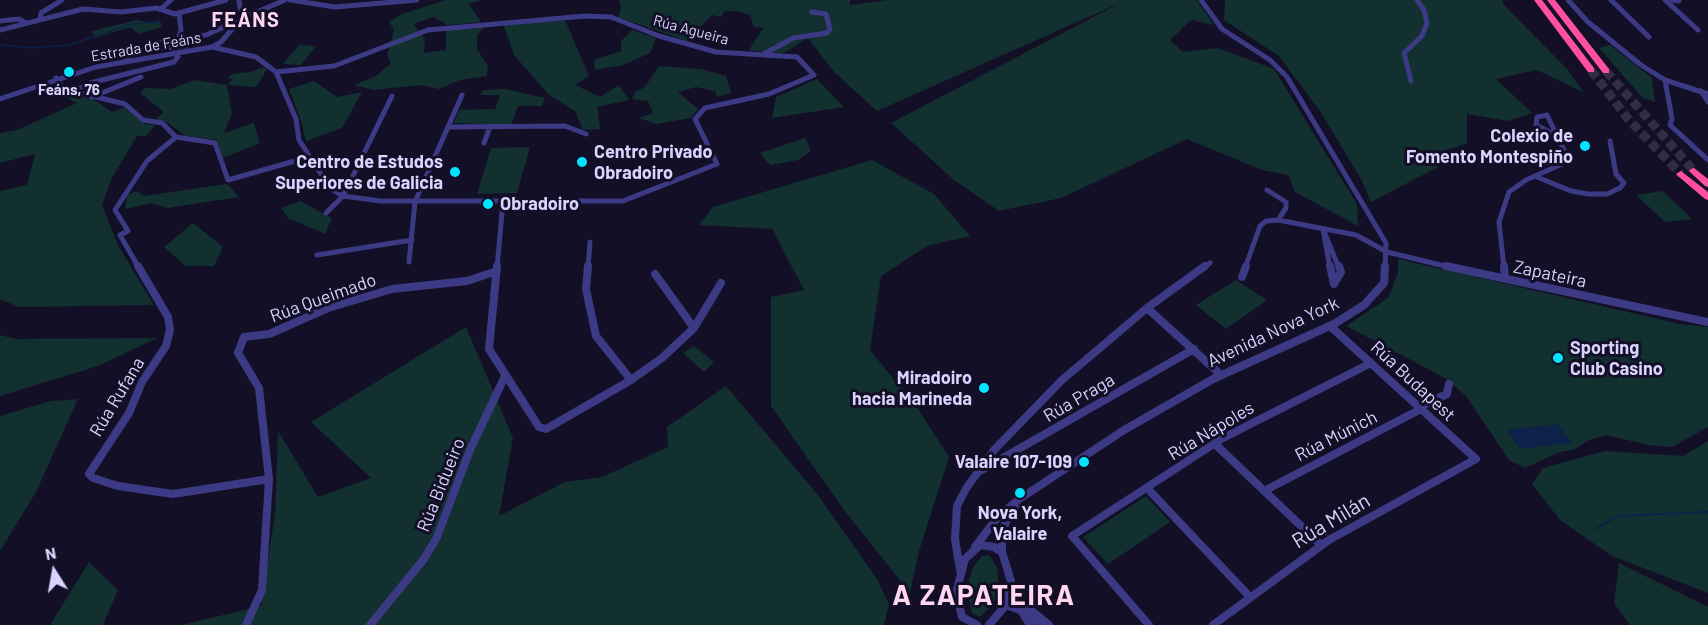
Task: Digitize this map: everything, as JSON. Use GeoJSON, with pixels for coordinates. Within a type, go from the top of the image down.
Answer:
{"type":"FeatureCollection","features":[{"type":"Feature","properties":{"kind":"highway"},"geometry":{"type":"LineString","coordinates":[[1538,0],[1591,70]]}},
{"type":"Feature","properties":{"kind":"highway"},"geometry":{"type":"LineString","coordinates":[[1551,0],[1606,70]]}},
{"type":"Feature","properties":{"kind":"highway"},"geometry":{"type":"LineString","coordinates":[[1694,171],[1708,184]]}},
{"type":"Feature","properties":{"kind":"highway"},"geometry":{"type":"LineString","coordinates":[[1681,174],[1708,197]]}},
{"type":"Feature","properties":{"kind":"street"},"geometry":{"type":"LineString","coordinates":[[40,20],[41,13],[62,0]]}},
{"type":"Feature","properties":{"kind":"street"},"geometry":{"type":"LineString","coordinates":[[0,30],[87,9],[121,12],[162,8],[171,0]]}},
{"type":"Feature","properties":{"kind":"street"},"geometry":{"type":"LineString","coordinates":[[162,8],[172,14],[226,0]]}},
{"type":"Feature","properties":{"kind":"street"},"geometry":{"type":"LineString","coordinates":[[239,0],[240,8],[248,14]]}},
{"type":"Feature","properties":{"kind":"street"},"geometry":{"type":"LineString","coordinates":[[287,0],[335,7],[417,0]]}},
{"type":"Feature","properties":{"kind":"street","name":"Estrada de Feáns"},"geometry":{"type":"LineString","coordinates":[[0,99],[80,71],[212,47],[221,42],[237,22],[248,14],[287,0]]}},
{"type":"Feature","properties":{"kind":"street","name":"Avenida Nova York"},"geometry":{"type":"LineString","coordinates":[[960,570],[972,549],[998,518],[1026,495],[1124,430],[1221,375],[1330,326],[1376,294],[1384,283],[1386,243],[1372,216],[1287,77],[1270,60],[1222,29],[1201,0]]}},
{"type":"Feature","properties":{"kind":"street"},"geometry":{"type":"LineString","coordinates":[[1411,81],[1404,53],[1422,36],[1427,23],[1424,10],[1417,0]]}},
{"type":"Feature","properties":{"kind":"street"},"geometry":{"type":"LineString","coordinates":[[1568,0],[1612,43],[1665,80],[1708,95]]}},
{"type":"Feature","properties":{"kind":"street"},"geometry":{"type":"LineString","coordinates":[[1611,0],[1649,37]]}},
{"type":"Feature","properties":{"kind":"street"},"geometry":{"type":"LineString","coordinates":[[1665,0],[1698,30]]}},
{"type":"Feature","properties":{"kind":"street"},"geometry":{"type":"LineString","coordinates":[[1672,0],[1678,2]]}},
{"type":"Feature","properties":{"kind":"street"},"geometry":{"type":"LineString","coordinates":[[762,56],[794,38],[827,33],[830,29],[826,14],[812,12]]}},
{"type":"Feature","properties":{"kind":"street"},"geometry":{"type":"LineString","coordinates":[[173,46],[180,39],[179,13]]}},
{"type":"Feature","properties":{"kind":"street","name":"Rúa Agueira"},"geometry":{"type":"LineString","coordinates":[[276,72],[334,66],[429,30],[463,25],[585,16],[611,17],[659,36],[716,52],[797,57],[814,75],[769,94],[705,108],[695,119],[717,164],[623,201],[503,202]]}},
{"type":"Feature","properties":{"kind":"street"},"geometry":{"type":"LineString","coordinates":[[0,21],[19,19],[26,23]]}},
{"type":"Feature","properties":{"kind":"street"},"geometry":{"type":"LineString","coordinates":[[80,71],[148,47],[215,33],[237,22]]}},
{"type":"Feature","properties":{"kind":"street"},"geometry":{"type":"LineString","coordinates":[[148,47],[151,38]]}},
{"type":"Feature","properties":{"kind":"street"},"geometry":{"type":"LineString","coordinates":[[148,47],[186,46]]}},
{"type":"Feature","properties":{"kind":"street"},"geometry":{"type":"LineString","coordinates":[[212,47],[256,57],[276,72],[296,119],[299,140],[330,188],[343,196],[381,201],[503,202],[494,272],[489,349],[539,427],[546,429],[631,380],[662,358],[694,328],[721,283]]}},
{"type":"Feature","properties":{"kind":"street"},"geometry":{"type":"LineString","coordinates":[[73,92],[90,83],[174,62],[178,57],[174,53]]}},
{"type":"Feature","properties":{"kind":"street"},"geometry":{"type":"LineString","coordinates":[[92,97],[141,77]]}},
{"type":"Feature","properties":{"kind":"street"},"geometry":{"type":"LineString","coordinates":[[56,78],[64,88],[73,92],[125,104],[143,120],[162,123],[176,136],[215,143],[228,180],[309,157]]}},
{"type":"Feature","properties":{"kind":"street"},"geometry":{"type":"LineString","coordinates":[[1665,80],[1672,119],[1670,125],[1708,160]]}},
{"type":"Feature","properties":{"kind":"street"},"geometry":{"type":"LineString","coordinates":[[1701,91],[1708,102]]}},
{"type":"Feature","properties":{"kind":"street"},"geometry":{"type":"LineString","coordinates":[[409,262],[415,202],[462,95]]}},
{"type":"Feature","properties":{"kind":"street"},"geometry":{"type":"LineString","coordinates":[[326,213],[343,196],[392,96]]}},
{"type":"Feature","properties":{"kind":"street"},"geometry":{"type":"LineString","coordinates":[[448,127],[565,126],[586,134]]}},
{"type":"Feature","properties":{"kind":"street"},"geometry":{"type":"LineString","coordinates":[[484,143],[490,127]]}},
{"type":"Feature","properties":{"kind":"street","name":"Rúa Rufana"},"geometry":{"type":"LineString","coordinates":[[176,136],[147,161],[115,210],[128,231],[120,235],[168,317],[171,330],[166,346],[142,382],[129,413],[89,474],[93,478],[118,486],[173,494],[269,480]]}},
{"type":"Feature","properties":{"kind":"street"},"geometry":{"type":"LineString","coordinates":[[1505,279],[1499,222],[1502,207],[1509,192],[1526,180],[1562,164],[1565,152],[1557,136]]}},
{"type":"Feature","properties":{"kind":"street"},"geometry":{"type":"LineString","coordinates":[[1537,177],[1571,191],[1588,194],[1607,194],[1620,188],[1624,183],[1616,174],[1610,141]]}},
{"type":"Feature","properties":{"kind":"street"},"geometry":{"type":"LineString","coordinates":[[1242,277],[1260,226],[1266,221],[1278,220],[1286,208],[1286,202],[1267,190]]}},
{"type":"Feature","properties":{"kind":"street","name":"Zapateira"},"geometry":{"type":"LineString","coordinates":[[1278,220],[1356,235],[1387,252],[1708,322]]}},
{"type":"Feature","properties":{"kind":"street"},"geometry":{"type":"LineString","coordinates":[[1323,229],[1341,272],[1334,284],[1323,238],[1323,229]]}},
{"type":"Feature","properties":{"kind":"street"},"geometry":{"type":"LineString","coordinates":[[317,255],[412,240]]}},
{"type":"Feature","properties":{"kind":"street"},"geometry":{"type":"LineString","coordinates":[[590,242],[586,289],[596,336],[631,380]]}},
{"type":"Feature","properties":{"kind":"street"},"geometry":{"type":"LineString","coordinates":[[959,625],[956,592],[960,570],[955,539],[957,506],[967,487],[994,450],[1062,380],[1147,308],[1210,263]]}},
{"type":"Feature","properties":{"kind":"street","name":"Rúa Queimado"},"geometry":{"type":"LineString","coordinates":[[246,625],[262,590],[269,480],[266,435],[259,388],[238,354],[244,336],[277,332],[328,308],[392,289],[467,281],[494,272]]}},
{"type":"Feature","properties":{"kind":"street"},"geometry":{"type":"LineString","coordinates":[[655,274],[694,328]]}},
{"type":"Feature","properties":{"kind":"street"},"geometry":{"type":"LineString","coordinates":[[1147,308],[1221,375]]}},
{"type":"Feature","properties":{"kind":"street","name":"Rúa Budapest"},"geometry":{"type":"LineString","coordinates":[[1330,326],[1476,459]]}},
{"type":"Feature","properties":{"kind":"street","name":"Rúa Praga"},"geometry":{"type":"LineString","coordinates":[[980,471],[1194,349]]}},
{"type":"Feature","properties":{"kind":"street","name":"Rúa Nápoles"},"geometry":{"type":"LineString","coordinates":[[1149,625],[1072,536],[1214,443],[1371,363]]}},
{"type":"Feature","properties":{"kind":"street","name":"Rúa Bidueiro"},"geometry":{"type":"LineString","coordinates":[[370,625],[424,559],[437,537],[470,450],[505,376]]}},
{"type":"Feature","properties":{"kind":"street","name":"Rúa Múnich"},"geometry":{"type":"LineString","coordinates":[[1264,491],[1446,394],[1449,384]]}},
{"type":"Feature","properties":{"kind":"street"},"geometry":{"type":"LineString","coordinates":[[1214,443],[1321,544]]}},
{"type":"Feature","properties":{"kind":"street","name":"Rúa Milán"},"geometry":{"type":"LineString","coordinates":[[1213,625],[1321,544],[1476,459]]}},
{"type":"Feature","properties":{"kind":"street"},"geometry":{"type":"LineString","coordinates":[[1147,488],[1250,597]]}},
{"type":"Feature","properties":{"kind":"street","name":"Avenida Nova York"},"geometry":{"type":"LineString","coordinates":[[1002,552],[1002,534],[1008,515],[1026,495]]}},
{"type":"Feature","properties":{"kind":"street"},"geometry":{"type":"LineString","coordinates":[[955,539],[961,547],[972,549],[987,545],[1002,552],[1009,569],[1009,592],[1006,605],[990,625]]}},
{"type":"Feature","properties":{"kind":"street"},"geometry":{"type":"LineString","coordinates":[[1009,592],[1043,622]]}},
{"type":"Feature","properties":{"kind":"street"},"geometry":{"type":"LineString","coordinates":[[1006,605],[1049,625]]}},
{"type":"Feature","properties":{"kind":"street"},"geometry":{"type":"LineString","coordinates":[[958,608],[962,617],[977,625]]}},
{"type":"Feature","properties":{"kind":"street"},"geometry":{"type":"LineString","coordinates":[[1020,610],[1030,625]]}},
{"type":"Feature","properties":{"kind":"green space"},"geometry":{"type":"Polygon","coordinates":[[[446,0],[481,0],[469,4],[481,22],[447,25],[434,17],[413,24],[425,39],[424,53],[446,50],[446,28],[486,25],[477,35],[477,49],[488,66],[487,76],[460,80],[439,89],[420,85],[374,90],[354,85],[376,76],[391,63],[387,55],[394,30],[389,22],[402,14],[446,0]]]}},
{"type":"Feature","properties":{"kind":"green space"},"geometry":{"type":"Polygon","coordinates":[[[619,0],[850,0],[850,5],[888,0],[1197,0],[1214,25],[1191,20],[1170,40],[1183,52],[1218,48],[1274,69],[1357,204],[1358,226],[1295,192],[1288,175],[1262,170],[1187,139],[1061,198],[999,211],[954,180],[891,123],[1122,2],[877,111],[834,72],[808,38],[782,54],[749,50],[763,28],[754,27],[750,15],[738,11],[725,11],[721,17],[712,15],[687,41],[618,17],[621,8],[619,0]]]}},
{"type":"Feature","properties":{"kind":"green space"},"geometry":{"type":"Polygon","coordinates":[[[1225,0],[1502,0],[1504,5],[1568,70],[1584,93],[1537,70],[1496,79],[1532,113],[1508,121],[1467,114],[1467,143],[1442,152],[1440,166],[1371,202],[1361,179],[1320,111],[1279,56],[1224,20],[1225,0]]]}},
{"type":"Feature","properties":{"kind":"green space"},"geometry":{"type":"Polygon","coordinates":[[[137,20],[152,23],[160,20],[162,27],[138,34],[131,27],[94,38],[92,31],[137,20]]]}},
{"type":"Feature","properties":{"kind":"green space"},"geometry":{"type":"Polygon","coordinates":[[[565,20],[589,76],[575,85],[600,97],[619,85],[629,100],[597,107],[600,129],[583,130],[575,111],[549,95],[514,55],[503,24],[565,20]]]}},
{"type":"Feature","properties":{"kind":"green space"},"geometry":{"type":"Polygon","coordinates":[[[632,30],[656,38],[650,53],[623,65],[595,70],[594,60],[621,51],[621,41],[632,30]]]}},
{"type":"Feature","properties":{"kind":"green space"},"geometry":{"type":"Polygon","coordinates":[[[299,45],[316,46],[301,65],[283,64],[299,45]]]}},
{"type":"Feature","properties":{"kind":"green space"},"geometry":{"type":"Polygon","coordinates":[[[1610,45],[1652,78],[1655,102],[1643,98],[1599,48],[1610,45]]]}},
{"type":"Feature","properties":{"kind":"green space"},"geometry":{"type":"Polygon","coordinates":[[[659,66],[701,69],[726,76],[731,93],[717,97],[715,91],[696,87],[678,92],[698,109],[691,118],[656,124],[639,118],[653,113],[648,101],[632,99],[635,92],[645,87],[659,66]]]}},
{"type":"Feature","properties":{"kind":"green space"},"geometry":{"type":"Polygon","coordinates":[[[265,67],[267,69],[256,87],[227,85],[233,79],[228,78],[232,74],[265,67]]]}},
{"type":"Feature","properties":{"kind":"green space"},"geometry":{"type":"Polygon","coordinates":[[[817,79],[844,107],[772,118],[776,97],[817,79]]]}},
{"type":"Feature","properties":{"kind":"green space"},"geometry":{"type":"Polygon","coordinates":[[[194,80],[227,85],[232,113],[224,133],[254,123],[260,143],[223,158],[217,140],[186,136],[168,123],[156,119],[164,112],[140,93],[145,88],[171,89],[194,80]]]}},
{"type":"Feature","properties":{"kind":"green space"},"geometry":{"type":"Polygon","coordinates":[[[314,81],[337,97],[362,92],[342,128],[306,141],[289,89],[314,81]]]}},
{"type":"Feature","properties":{"kind":"green space"},"geometry":{"type":"Polygon","coordinates":[[[505,89],[545,98],[542,106],[518,106],[511,125],[454,123],[459,110],[495,109],[500,95],[480,95],[483,90],[505,89]]]}},
{"type":"Feature","properties":{"kind":"green space"},"geometry":{"type":"Polygon","coordinates":[[[71,92],[90,97],[112,112],[124,107],[145,124],[155,125],[146,136],[137,136],[112,178],[102,205],[118,245],[154,305],[19,307],[0,299],[0,191],[27,185],[35,154],[0,163],[0,133],[17,130],[77,103],[64,96],[71,92]]]}},
{"type":"Feature","properties":{"kind":"green space"},"geometry":{"type":"Polygon","coordinates":[[[805,138],[811,151],[798,160],[770,165],[760,153],[805,138]]]}},
{"type":"Feature","properties":{"kind":"green space"},"geometry":{"type":"Polygon","coordinates":[[[530,147],[517,193],[477,194],[491,148],[530,147]]]}},
{"type":"Feature","properties":{"kind":"green space"},"geometry":{"type":"Polygon","coordinates":[[[872,160],[934,194],[970,236],[927,246],[881,276],[870,350],[918,409],[949,457],[919,551],[910,593],[844,510],[771,406],[771,297],[804,290],[772,229],[699,225],[713,207],[872,160]]]}},
{"type":"Feature","properties":{"kind":"green space"},"geometry":{"type":"Polygon","coordinates":[[[227,184],[239,197],[167,208],[151,203],[125,209],[127,195],[137,191],[144,196],[227,184]]]}},
{"type":"Feature","properties":{"kind":"green space"},"geometry":{"type":"Polygon","coordinates":[[[1663,191],[1692,219],[1665,222],[1636,195],[1663,191]]]}},
{"type":"Feature","properties":{"kind":"green space"},"geometry":{"type":"Polygon","coordinates":[[[300,201],[332,218],[325,234],[288,218],[281,208],[300,201]]]}},
{"type":"Feature","properties":{"kind":"green space"},"geometry":{"type":"Polygon","coordinates":[[[193,223],[223,247],[214,266],[186,266],[164,247],[193,223]]]}},
{"type":"Feature","properties":{"kind":"green space","name":"Sporting Club Casino"},"geometry":{"type":"Polygon","coordinates":[[[1398,259],[1680,324],[1708,327],[1708,427],[1672,447],[1648,445],[1606,435],[1525,468],[1509,460],[1466,396],[1445,378],[1346,326],[1388,298],[1398,273],[1398,259]]]}},
{"type":"Feature","properties":{"kind":"green space"},"geometry":{"type":"Polygon","coordinates":[[[1236,280],[1267,300],[1226,329],[1196,305],[1236,280]]]}},
{"type":"Feature","properties":{"kind":"green space"},"geometry":{"type":"Polygon","coordinates":[[[466,327],[513,438],[499,516],[565,482],[602,477],[668,447],[667,427],[726,386],[818,495],[877,579],[889,604],[884,625],[181,625],[261,606],[275,514],[278,431],[318,497],[371,478],[311,422],[466,327]]]}},
{"type":"Feature","properties":{"kind":"green space"},"geometry":{"type":"Polygon","coordinates":[[[0,335],[16,339],[157,338],[98,366],[0,396],[0,335]]]}},
{"type":"Feature","properties":{"kind":"green space"},"geometry":{"type":"Polygon","coordinates":[[[694,346],[714,362],[704,372],[683,353],[694,346]]]}},
{"type":"Feature","properties":{"kind":"green space"},"geometry":{"type":"Polygon","coordinates":[[[78,399],[36,492],[0,551],[0,416],[51,401],[78,399]]]}},
{"type":"Feature","properties":{"kind":"green space"},"geometry":{"type":"Polygon","coordinates":[[[1708,441],[1708,593],[1612,556],[1560,520],[1532,484],[1543,468],[1605,451],[1683,456],[1708,441]]]}},
{"type":"Feature","properties":{"kind":"green space"},"geometry":{"type":"Polygon","coordinates":[[[1146,496],[1170,522],[1108,564],[1083,537],[1146,496]]]}},
{"type":"Feature","properties":{"kind":"green space"},"geometry":{"type":"Polygon","coordinates":[[[989,555],[997,568],[999,587],[993,605],[980,617],[972,613],[967,586],[973,567],[982,556],[989,555]]]}},
{"type":"Feature","properties":{"kind":"green space"},"geometry":{"type":"Polygon","coordinates":[[[89,562],[118,590],[103,625],[50,625],[89,562]]]}},
{"type":"Feature","properties":{"kind":"green space"},"geometry":{"type":"Polygon","coordinates":[[[1619,563],[1708,607],[1708,625],[1630,625],[1614,603],[1619,563]]]}},
{"type":"Feature","properties":{"kind":"water","name":"Sporting Club Casino"},"geometry":{"type":"Polygon","coordinates":[[[1558,424],[1572,443],[1520,449],[1506,430],[1558,424]]]}},
{"type":"Feature","properties":{"kind":"waterway"},"geometry":{"type":"LineString","coordinates":[[0,45],[31,48],[69,45],[132,24],[159,22]]}},
{"type":"Feature","properties":{"kind":"waterway"},"geometry":{"type":"LineString","coordinates":[[1593,530],[1618,516],[1708,512]]}},
{"type":"Feature","properties":{"kind":"tunnel"},"geometry":{"type":"LineString","coordinates":[[1591,70],[1629,120],[1681,174]]}},
{"type":"Feature","properties":{"kind":"tunnel"},"geometry":{"type":"LineString","coordinates":[[1606,71],[1694,171]]}},
{"type":"Feature","properties":{"kind":"place","name":"Feáns, 76"},"geometry":{"type":"Point","coordinates":[69,72]}},
{"type":"Feature","properties":{"kind":"place","name":"Colexio de Fomento Montespiño"},"geometry":{"type":"Point","coordinates":[1585,146]}},
{"type":"Feature","properties":{"kind":"place","name":"Centro Privado Obradoiro"},"geometry":{"type":"Point","coordinates":[582,162]}},
{"type":"Feature","properties":{"kind":"place","name":"Centro de Estudos Superiores de Galicia"},"geometry":{"type":"Point","coordinates":[455,172]}},
{"type":"Feature","properties":{"kind":"place","name":"Obradoiro"},"geometry":{"type":"Point","coordinates":[488,204]}},
{"type":"Feature","properties":{"kind":"place","name":"Sporting Club Casino"},"geometry":{"type":"Point","coordinates":[1558,358]}},
{"type":"Feature","properties":{"kind":"place","name":"Miradoiro hacia Marineda"},"geometry":{"type":"Point","coordinates":[984,388]}},
{"type":"Feature","properties":{"kind":"place","name":"Valaire 107-109"},"geometry":{"type":"Point","coordinates":[1084,462]}},
{"type":"Feature","properties":{"kind":"place","name":"Nova York, Valaire"},"geometry":{"type":"Point","coordinates":[1020,493]}},
{"type":"Feature","properties":{"kind":"district","name":"FEÁNS"},"geometry":{"type":"Point","coordinates":[246,20]}},
{"type":"Feature","properties":{"kind":"district","name":"A ZAPATEIRA"},"geometry":{"type":"Point","coordinates":[984,596]}}]}
